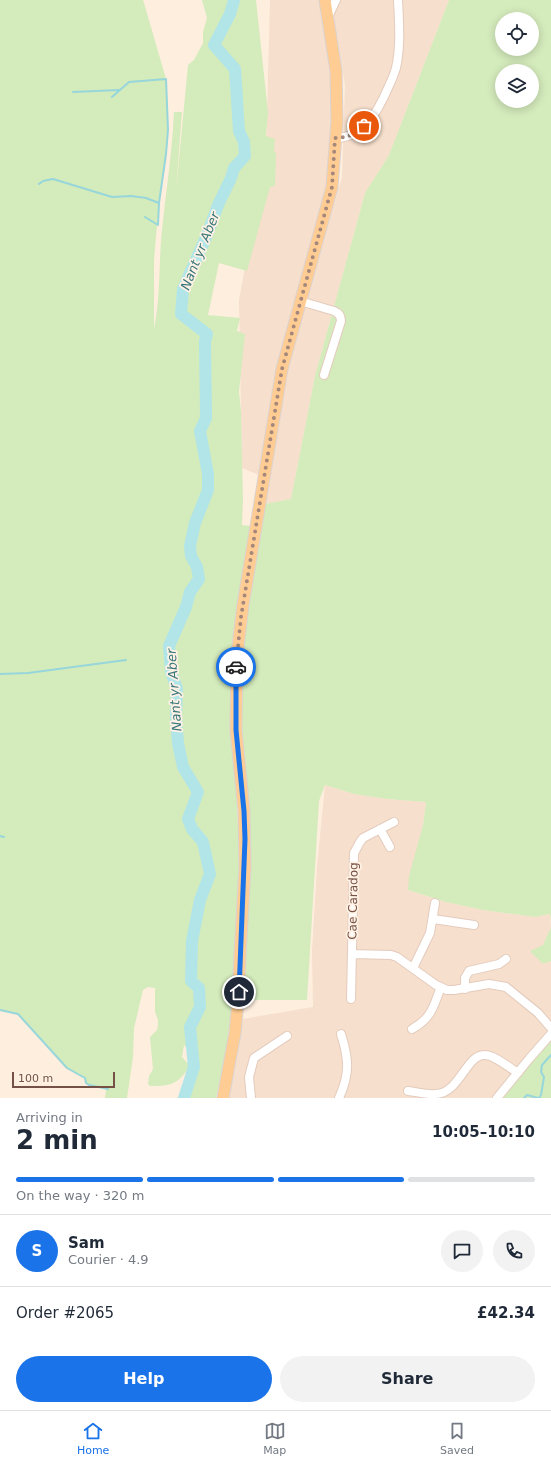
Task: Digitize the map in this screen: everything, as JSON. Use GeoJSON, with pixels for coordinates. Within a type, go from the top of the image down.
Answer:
{"type":"FeatureCollection","features":[{"type":"Feature","properties":{"kind":"main road"},"geometry":{"type":"LineString","coordinates":[[223,1098],[235,1033],[238,1002],[245,868],[244,811],[236,730],[235,694],[239,636],[282,369],[332,187],[337,108],[336,71],[325,0]]}},
{"type":"Feature","properties":{"kind":"street"},"geometry":{"type":"LineString","coordinates":[[328,18],[336,0]]}},
{"type":"Feature","properties":{"kind":"street"},"geometry":{"type":"LineString","coordinates":[[335,138],[350,136],[361,130],[372,118],[384,96],[396,69],[398,56],[398,0]]}},
{"type":"Feature","properties":{"kind":"street"},"geometry":{"type":"LineString","coordinates":[[300,301],[337,312],[341,317],[324,375]]}},
{"type":"Feature","properties":{"kind":"street","name":"Cae Caradog"},"geometry":{"type":"LineString","coordinates":[[351,999],[354,853],[360,842],[367,835],[394,822]]}},
{"type":"Feature","properties":{"kind":"street"},"geometry":{"type":"LineString","coordinates":[[380,829],[390,847]]}},
{"type":"Feature","properties":{"kind":"street"},"geometry":{"type":"LineString","coordinates":[[413,968],[428,939],[435,903]]}},
{"type":"Feature","properties":{"kind":"street"},"geometry":{"type":"LineString","coordinates":[[433,919],[474,925]]}},
{"type":"Feature","properties":{"kind":"street","name":"Cae Caradog"},"geometry":{"type":"LineString","coordinates":[[352,954],[391,955],[398,957],[441,988]]}},
{"type":"Feature","properties":{"kind":"street"},"geometry":{"type":"LineString","coordinates":[[465,989],[465,978],[469,971],[499,964],[506,959]]}},
{"type":"Feature","properties":{"kind":"street"},"geometry":{"type":"LineString","coordinates":[[412,1029],[423,1023],[430,1016],[441,988],[454,990],[489,984],[506,986],[538,1013],[551,1028]]}},
{"type":"Feature","properties":{"kind":"street"},"geometry":{"type":"LineString","coordinates":[[339,1098],[348,1066],[347,1051],[341,1034]]}},
{"type":"Feature","properties":{"kind":"street"},"geometry":{"type":"LineString","coordinates":[[498,1098],[551,1034]]}},
{"type":"Feature","properties":{"kind":"street"},"geometry":{"type":"LineString","coordinates":[[251,1098],[249,1077],[254,1058],[287,1036]]}},
{"type":"Feature","properties":{"kind":"street"},"geometry":{"type":"LineString","coordinates":[[411,1094],[437,1094],[449,1090],[456,1084],[475,1059],[480,1055],[487,1054],[518,1073]]}},
{"type":"Feature","properties":{"kind":"shaded area"},"geometry":{"type":"Polygon","coordinates":[[[270,0],[320,0],[331,65],[331,138],[328,185],[275,380],[259,475],[242,468],[239,300],[266,152],[270,0]]]}},
{"type":"Feature","properties":{"kind":"shaded area"},"geometry":{"type":"Polygon","coordinates":[[[338,0],[449,0],[389,155],[365,193],[315,376],[291,499],[266,504],[286,378],[299,326],[342,177],[345,85],[333,12],[338,0]]]}},
{"type":"Feature","properties":{"kind":"shaded area"},"geometry":{"type":"Polygon","coordinates":[[[325,785],[354,794],[387,799],[426,802],[423,825],[408,890],[446,902],[483,910],[535,917],[550,914],[551,927],[543,945],[543,964],[551,961],[551,1098],[229,1098],[243,1019],[313,1007],[312,951],[317,867],[325,785]]]}},
{"type":"Feature","properties":{"kind":"green space"},"geometry":{"type":"Polygon","coordinates":[[[0,0],[143,0],[166,79],[168,112],[166,154],[159,203],[154,260],[154,329],[174,112],[182,112],[176,191],[188,65],[194,60],[203,43],[203,32],[207,18],[202,0],[256,0],[268,112],[266,136],[275,139],[275,186],[270,187],[247,271],[219,263],[208,315],[240,318],[237,331],[245,334],[239,392],[241,411],[243,499],[242,525],[251,526],[254,506],[291,499],[315,376],[365,193],[389,155],[449,0],[551,0],[551,922],[550,914],[535,917],[483,910],[446,902],[408,890],[409,876],[423,825],[426,802],[387,799],[354,794],[325,785],[319,801],[307,1000],[236,1000],[239,877],[231,1017],[224,1062],[216,1098],[177,1098],[185,1094],[194,1067],[193,1055],[184,1045],[182,1057],[190,1066],[182,1077],[174,1083],[150,1086],[148,1084],[149,1076],[153,1069],[150,1037],[157,1030],[158,1025],[155,1012],[155,988],[148,987],[143,990],[134,1028],[133,1057],[127,1098],[105,1098],[106,1089],[89,1085],[86,1083],[85,1078],[67,1068],[18,1014],[0,1010],[0,0]],[[251,527],[233,635],[230,700],[232,748],[237,800],[239,863],[241,819],[233,730],[251,527]]]}},
{"type":"Feature","properties":{"kind":"green space"},"geometry":{"type":"Polygon","coordinates":[[[551,927],[551,961],[543,964],[530,951],[543,945],[551,927]]]}},
{"type":"Feature","properties":{"kind":"green space"},"geometry":{"type":"Polygon","coordinates":[[[551,1041],[551,1098],[502,1098],[529,1063],[551,1041]]]}},
{"type":"Feature","properties":{"kind":"waterway","name":"Nant yr Aber"},"geometry":{"type":"LineString","coordinates":[[184,1098],[194,1067],[190,1027],[200,1007],[199,988],[191,981],[192,941],[200,900],[210,874],[203,842],[192,829],[188,819],[198,792],[183,767],[178,743],[176,716],[177,689],[171,672],[169,646],[186,607],[190,592],[199,579],[197,567],[191,556],[190,546],[195,523],[208,490],[208,474],[200,431],[206,418],[205,341],[207,334],[181,314],[183,289],[234,168],[245,156],[244,142],[239,131],[235,69],[214,45],[230,14],[234,0]]}},
{"type":"Feature","properties":{"kind":"waterway"},"geometry":{"type":"LineString","coordinates":[[112,97],[129,82],[166,79],[168,130],[159,203],[158,225],[145,217]]}},
{"type":"Feature","properties":{"kind":"waterway"},"geometry":{"type":"LineString","coordinates":[[73,92],[119,90]]}},
{"type":"Feature","properties":{"kind":"waterway"},"geometry":{"type":"LineString","coordinates":[[39,184],[43,181],[53,179],[112,197],[131,196],[146,198],[159,203]]}},
{"type":"Feature","properties":{"kind":"waterway"},"geometry":{"type":"LineString","coordinates":[[0,674],[28,673],[126,660]]}},
{"type":"Feature","properties":{"kind":"waterway"},"geometry":{"type":"LineString","coordinates":[[0,836],[4,837]]}},
{"type":"Feature","properties":{"kind":"waterway"},"geometry":{"type":"LineString","coordinates":[[0,1010],[18,1014],[67,1068],[85,1078],[86,1083],[108,1089]]}},
{"type":"Feature","properties":{"kind":"waterway"},"geometry":{"type":"LineString","coordinates":[[539,1098],[541,1095],[544,1077],[541,1072],[542,1065],[551,1055]]}},
{"type":"Feature","properties":{"kind":"waterway"},"geometry":{"type":"LineString","coordinates":[[524,1098],[527,1095],[538,1098]]}},
{"type":"Feature","properties":{"kind":"way so far"},"geometry":{"type":"LineString","coordinates":[[236,667],[239,629],[282,369],[332,187],[335,138],[350,136],[364,126]]}},
{"type":"Feature","properties":{"kind":"route"},"geometry":{"type":"LineString","coordinates":[[236,667],[236,730],[244,811],[245,839],[244,897],[241,930],[239,992]]}}]}
